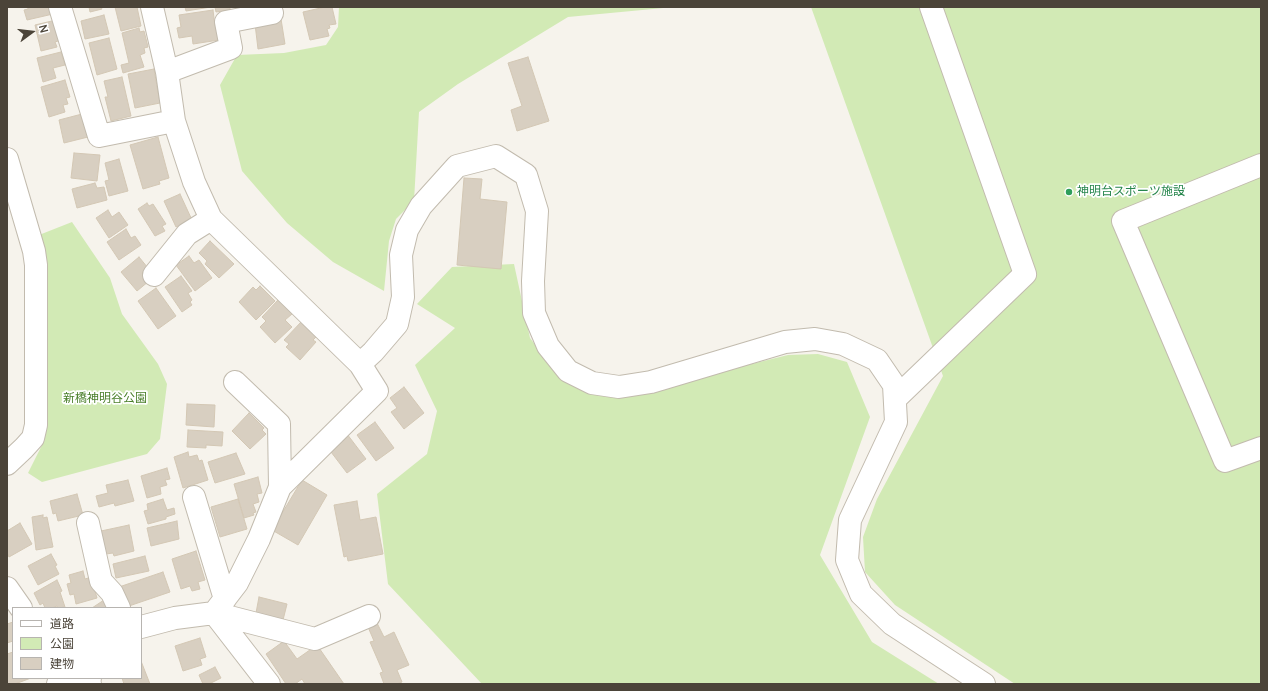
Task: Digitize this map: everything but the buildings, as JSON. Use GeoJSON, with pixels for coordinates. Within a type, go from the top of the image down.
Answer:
{"type":"FeatureCollection","features":[{"type":"Feature","properties":{"kind":"street"},"geometry":{"type":"LineString","coordinates":[[60,7],[99,136],[174,121]]}},
{"type":"Feature","properties":{"kind":"street"},"geometry":{"type":"LineString","coordinates":[[152,7],[167,72],[174,121],[194,182],[211,219],[360,364],[377,390],[280,487]]}},
{"type":"Feature","properties":{"kind":"street"},"geometry":{"type":"LineString","coordinates":[[895,399],[1025,274],[931,7]]}},
{"type":"Feature","properties":{"kind":"street"},"geometry":{"type":"LineString","coordinates":[[167,72],[231,48],[226,22],[272,13]]}},
{"type":"Feature","properties":{"kind":"street"},"geometry":{"type":"LineString","coordinates":[[360,364],[398,324],[403,297],[401,255],[407,230],[421,206],[457,166],[496,156],[526,175],[537,212],[533,281],[534,313],[548,346],[568,371],[592,383],[619,387],[651,382],[785,342],[815,339],[843,344],[876,360],[894,386],[896,422],[850,520],[847,560],[861,594],[892,624],[984,684]]}},
{"type":"Feature","properties":{"kind":"street"},"geometry":{"type":"LineString","coordinates":[[7,158],[34,251],[36,266],[36,425],[33,438],[7,464]]}},
{"type":"Feature","properties":{"kind":"street"},"geometry":{"type":"LineString","coordinates":[[1261,165],[1123,221],[1225,461],[1261,448]]}},
{"type":"Feature","properties":{"kind":"street"},"geometry":{"type":"LineString","coordinates":[[154,275],[187,234],[211,219]]}},
{"type":"Feature","properties":{"kind":"street"},"geometry":{"type":"LineString","coordinates":[[220,606],[237,583],[259,539],[280,487],[279,424],[235,382]]}},
{"type":"Feature","properties":{"kind":"street"},"geometry":{"type":"LineString","coordinates":[[194,497],[220,606],[269,684]]}},
{"type":"Feature","properties":{"kind":"street"},"geometry":{"type":"LineString","coordinates":[[88,523],[101,582],[112,593],[119,607]]}},
{"type":"Feature","properties":{"kind":"street"},"geometry":{"type":"LineString","coordinates":[[7,588],[20,607]]}},
{"type":"Feature","properties":{"kind":"street"},"geometry":{"type":"LineString","coordinates":[[142,627],[220,606],[315,639],[369,616]]}},
{"type":"Feature","properties":{"kind":"green space"},"geometry":{"type":"Polygon","coordinates":[[[339,7],[674,7],[568,17],[458,84],[419,112],[414,201],[396,219],[389,241],[384,291],[333,262],[287,223],[242,171],[220,85],[237,55],[284,53],[326,45],[338,27],[339,7]]]}},
{"type":"Feature","properties":{"kind":"green space","name":"神明台スポーツ施設"},"geometry":{"type":"Polygon","coordinates":[[[811,7],[1261,7],[1261,684],[1015,684],[895,605],[865,572],[863,537],[877,499],[943,376],[811,7]]]}},
{"type":"Feature","properties":{"kind":"green space","name":"新橋神明谷公園"},"geometry":{"type":"Polygon","coordinates":[[[72,222],[110,278],[122,314],[158,364],[167,384],[160,439],[147,454],[42,482],[28,473],[45,439],[45,268],[39,235],[72,222]]]}},
{"type":"Feature","properties":{"kind":"green space"},"geometry":{"type":"Polygon","coordinates":[[[514,264],[530,338],[553,368],[654,388],[788,355],[818,354],[847,362],[870,417],[820,555],[872,642],[939,684],[482,684],[388,584],[377,494],[427,454],[437,411],[415,365],[455,328],[417,304],[452,267],[514,264]]]}},
{"type":"Feature","properties":{"kind":"place","name":"神明台スポーツ施設"},"geometry":{"type":"Point","coordinates":[1069,192]}}]}
